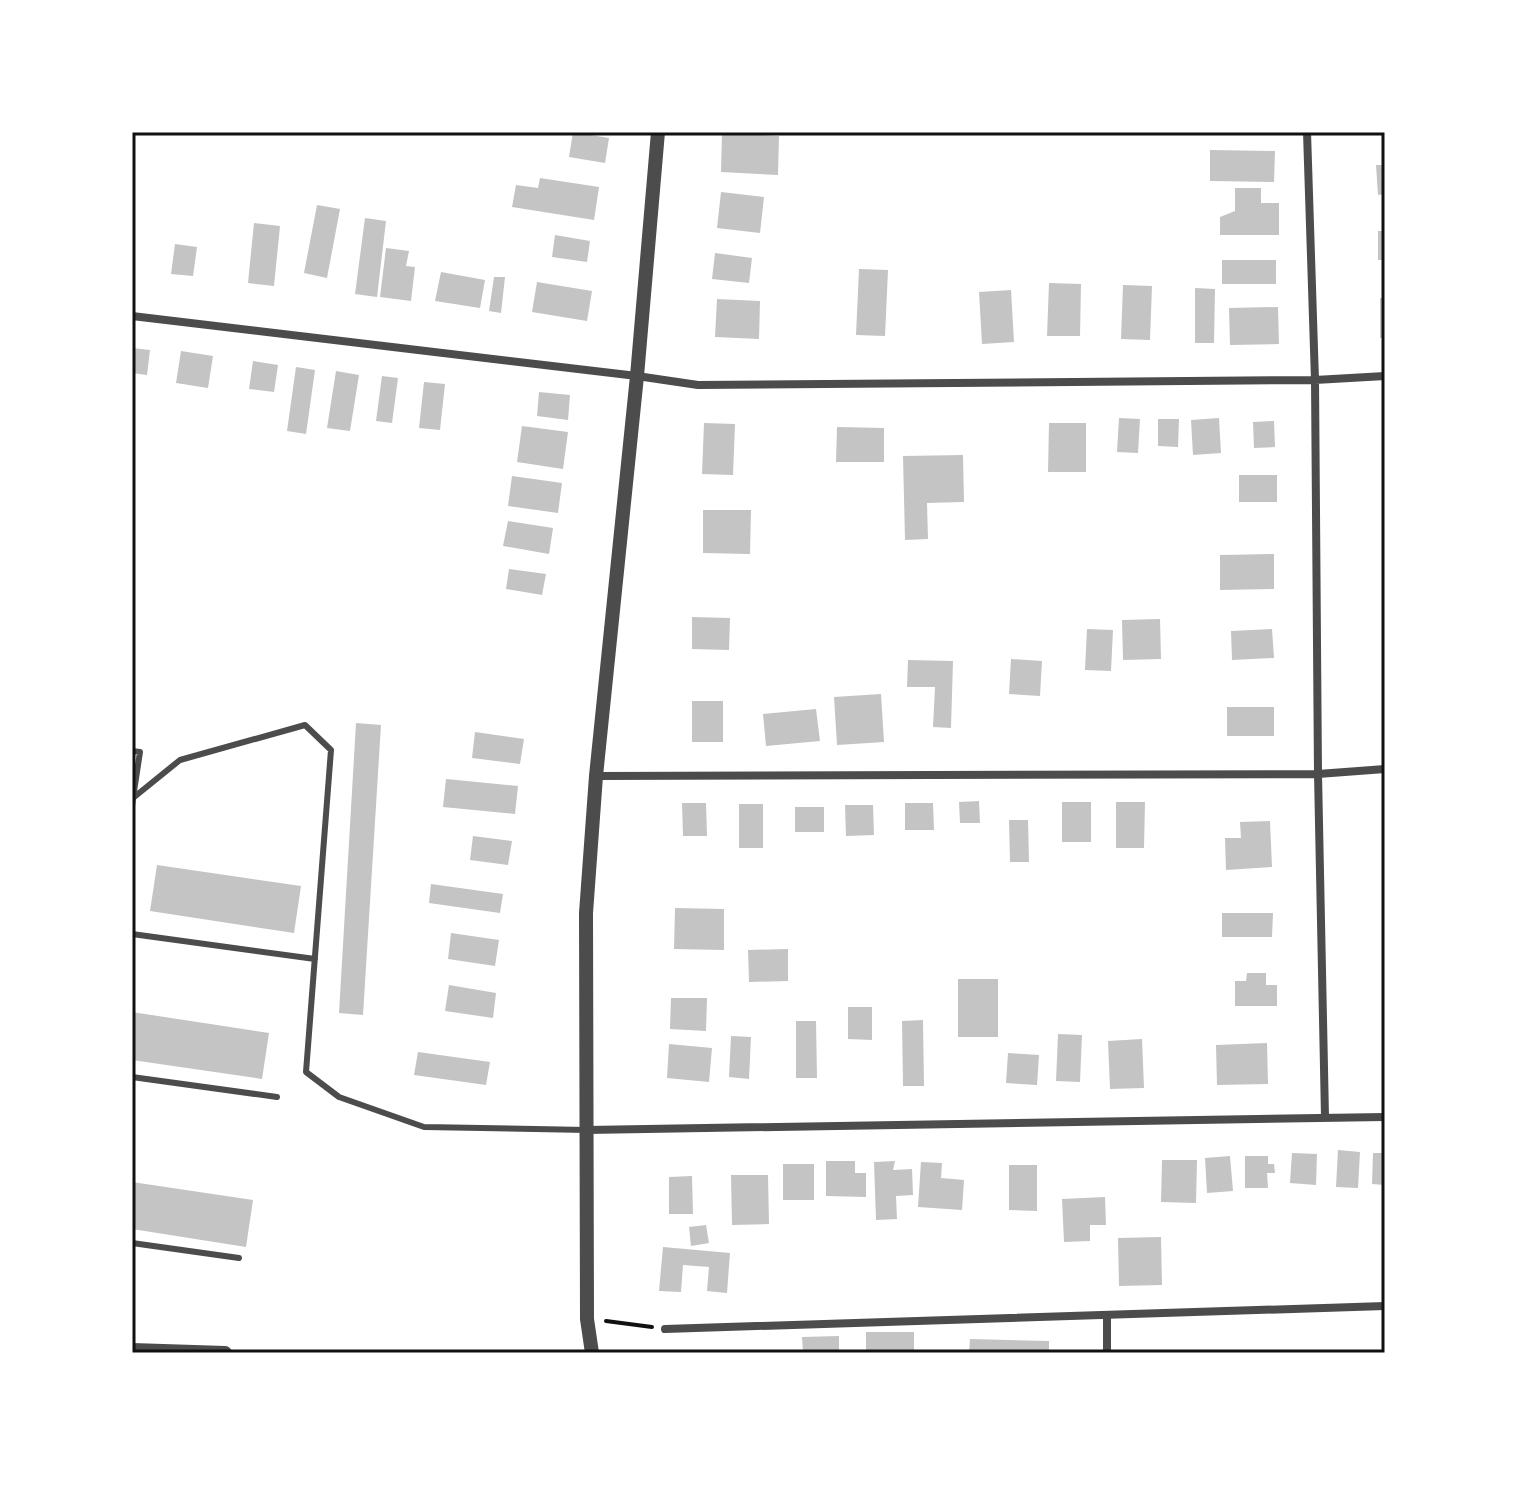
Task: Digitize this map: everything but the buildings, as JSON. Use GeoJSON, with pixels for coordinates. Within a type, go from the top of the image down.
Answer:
{"type":"FeatureCollection","features":[{"type":"Feature","properties":{"kind":"street"},"geometry":{"type":"LineString","coordinates":[[592,1353],[587,1319],[586,913],[596,776],[637,376],[658,132]]}},
{"type":"Feature","properties":{"kind":"street"},"geometry":{"type":"LineString","coordinates":[[1307,132],[1315,380],[1325,1117]]}},
{"type":"Feature","properties":{"kind":"street"},"geometry":{"type":"LineString","coordinates":[[132,316],[698,385],[1315,380],[1385,376]]}},
{"type":"Feature","properties":{"kind":"street"},"geometry":{"type":"LineString","coordinates":[[596,776],[1318,774],[1385,769]]}},
{"type":"Feature","properties":{"kind":"street"},"geometry":{"type":"LineString","coordinates":[[587,1130],[1385,1117]]}},
{"type":"Feature","properties":{"kind":"street"},"geometry":{"type":"LineString","coordinates":[[665,1329],[1385,1306]]}},
{"type":"Feature","properties":{"kind":"street"},"geometry":{"type":"LineString","coordinates":[[1107,1315],[1107,1353]]}},
{"type":"Feature","properties":{"kind":"street"},"geometry":{"type":"LineString","coordinates":[[132,1350],[225,1353]]}},
{"type":"Feature","properties":{"kind":"lane"},"geometry":{"type":"LineString","coordinates":[[133,798],[180,760],[305,725],[331,750],[306,1072],[339,1097],[424,1127],[587,1130]]}},
{"type":"Feature","properties":{"kind":"lane"},"geometry":{"type":"LineString","coordinates":[[132,751],[140,752],[132,806]]}},
{"type":"Feature","properties":{"kind":"lane"},"geometry":{"type":"LineString","coordinates":[[132,934],[315,959]]}},
{"type":"Feature","properties":{"kind":"lane"},"geometry":{"type":"LineString","coordinates":[[132,1077],[277,1097]]}},
{"type":"Feature","properties":{"kind":"lane"},"geometry":{"type":"LineString","coordinates":[[132,1243],[239,1258]]}},
{"type":"Feature","properties":{"kind":"path"},"geometry":{"type":"LineString","coordinates":[[587,1319],[665,1329]]}}]}
